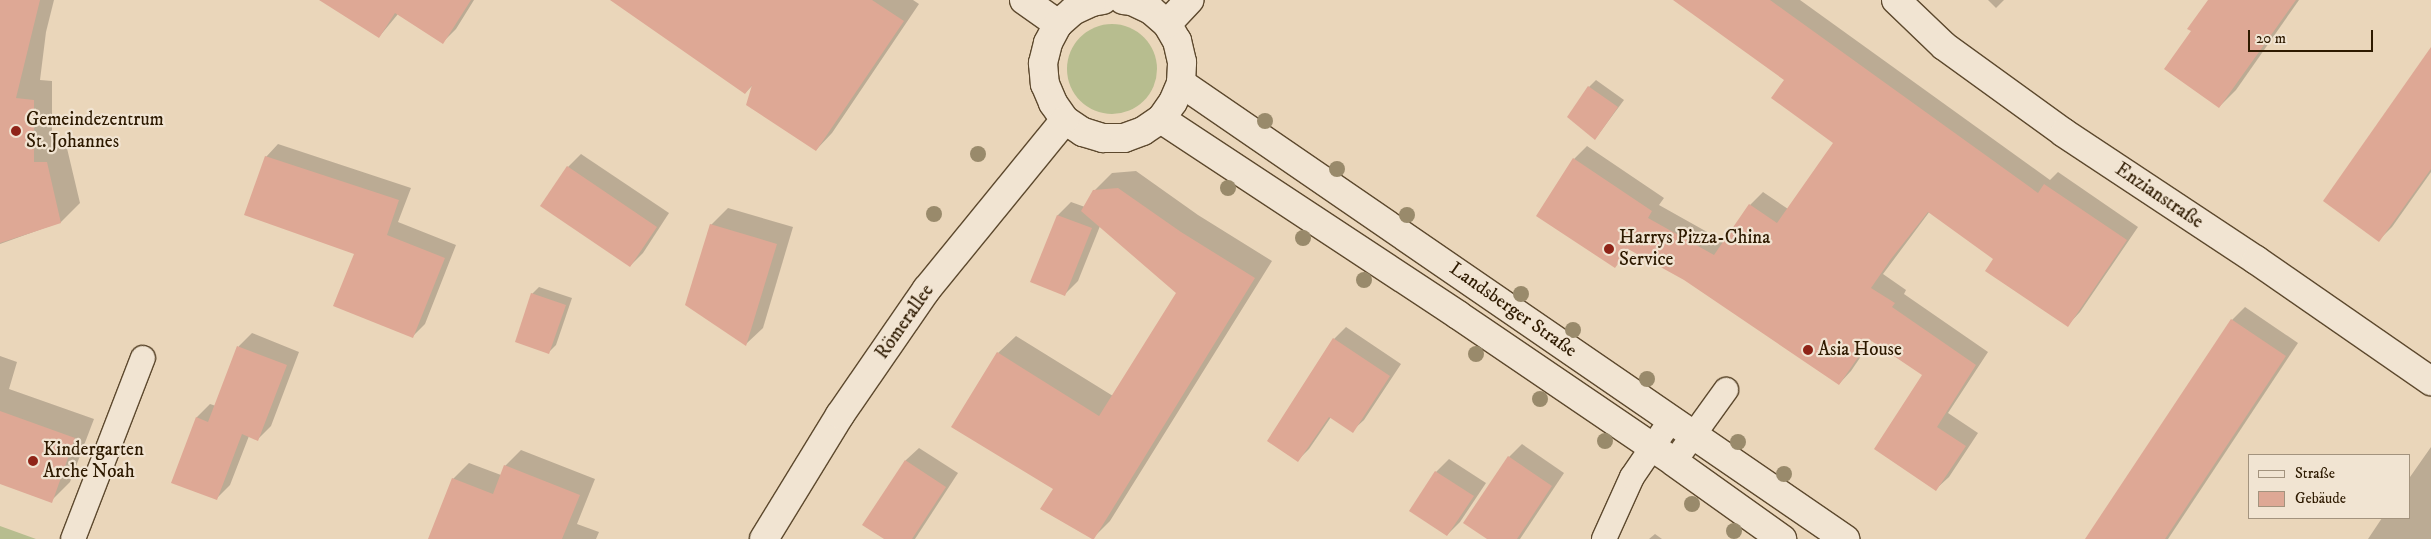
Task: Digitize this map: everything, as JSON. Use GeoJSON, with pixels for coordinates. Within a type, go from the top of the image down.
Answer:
{"type":"FeatureCollection","features":[{"type":"Feature","properties":{"kind":"street"},"geometry":{"type":"LineString","coordinates":[[1024,0],[1058,24]]}},
{"type":"Feature","properties":{"kind":"street"},"geometry":{"type":"LineString","coordinates":[[1103,0],[1092,2],[1073,11],[1058,24],[1048,42],[1043,63],[1045,84],[1052,103],[1065,120],[1083,132],[1103,138],[1124,138],[1144,131],[1160,119],[1173,102],[1181,83],[1182,62],[1177,42],[1167,24],[1152,10],[1132,1],[1124,0]]}},
{"type":"Feature","properties":{"kind":"street"},"geometry":{"type":"LineString","coordinates":[[1167,24],[1189,0]]}},
{"type":"Feature","properties":{"kind":"street","name":"Enzianstraße"},"geometry":{"type":"LineString","coordinates":[[1896,0],[1944,46],[2064,133],[2256,260],[2431,381]]}},
{"type":"Feature","properties":{"kind":"street","name":"Landsberger Straße"},"geometry":{"type":"LineString","coordinates":[[1181,83],[1481,287],[1845,539]]}},
{"type":"Feature","properties":{"kind":"street","name":"Landsberger Straße"},"geometry":{"type":"LineString","coordinates":[[1160,119],[1458,315],[1782,539]]}},
{"type":"Feature","properties":{"kind":"street","name":"Römerallee"},"geometry":{"type":"LineString","coordinates":[[764,539],[840,415],[927,288],[1065,120]]}},
{"type":"Feature","properties":{"kind":"lane"},"geometry":{"type":"LineString","coordinates":[[72,539],[143,358]]}},
{"type":"Feature","properties":{"kind":"lane"},"geometry":{"type":"LineString","coordinates":[[1604,539],[1632,477],[1693,435],[1726,390]]}},
{"type":"Feature","properties":{"kind":"lane"},"geometry":{"type":"LineString","coordinates":[[1663,455],[1671,420]]}},
{"type":"Feature","properties":{"kind":"green space"},"geometry":{"type":"Polygon","coordinates":[[[1112,24],[1129,28],[1144,37],[1153,52],[1157,69],[1153,86],[1144,101],[1129,110],[1112,114],[1095,110],[1080,101],[1071,86],[1067,69],[1071,52],[1080,37],[1095,28],[1112,24]]]}},
{"type":"Feature","properties":{"kind":"green space"},"geometry":{"type":"Polygon","coordinates":[[[0,526],[36,539],[0,539],[0,526]]]}},
{"type":"Feature","properties":{"kind":"building","name":"Gemeindezentrum St. Johannes"},"geometry":{"type":"Polygon","coordinates":[[[0,0],[40,0],[16,98],[34,100],[34,162],[47,162],[61,223],[0,243],[0,0]]]}},
{"type":"Feature","properties":{"kind":"building"},"geometry":{"type":"Polygon","coordinates":[[[319,0],[471,0],[443,44],[395,13],[379,38],[319,0]]]}},
{"type":"Feature","properties":{"kind":"building"},"geometry":{"type":"Polygon","coordinates":[[[610,0],[872,0],[904,21],[816,151],[746,105],[752,85],[745,94],[610,0]]]}},
{"type":"Feature","properties":{"kind":"building"},"geometry":{"type":"Polygon","coordinates":[[[1673,0],[1770,0],[2038,193],[2044,184],[2127,240],[2068,327],[1985,271],[1993,259],[1928,212],[1891,259],[1871,288],[1895,303],[1892,307],[1976,365],[1937,427],[1966,446],[1936,491],[1874,449],[1922,375],[1870,340],[1839,385],[1684,280],[1628,249],[1615,268],[1536,216],[1573,158],[1652,211],[1648,218],[1714,255],[1749,204],[1777,223],[1833,143],[1771,98],[1784,80],[1673,0]]]}},
{"type":"Feature","properties":{"kind":"building"},"geometry":{"type":"Polygon","coordinates":[[[2208,0],[2296,0],[2219,108],[2164,69],[2191,31],[2187,29],[2208,0]]]}},
{"type":"Feature","properties":{"kind":"building"},"geometry":{"type":"Polygon","coordinates":[[[2431,47],[2431,169],[2379,242],[2323,201],[2431,47]]]}},
{"type":"Feature","properties":{"kind":"building"},"geometry":{"type":"Polygon","coordinates":[[[1588,86],[1618,107],[1595,140],[1567,117],[1588,86]]]}},
{"type":"Feature","properties":{"kind":"building"},"geometry":{"type":"Polygon","coordinates":[[[265,156],[399,200],[387,235],[445,258],[413,338],[333,306],[354,254],[244,215],[265,156]]]}},
{"type":"Feature","properties":{"kind":"building"},"geometry":{"type":"Polygon","coordinates":[[[567,166],[657,227],[630,267],[540,206],[567,166]]]}},
{"type":"Feature","properties":{"kind":"building"},"geometry":{"type":"Polygon","coordinates":[[[1118,188],[1181,232],[1255,278],[1094,539],[1092,539],[1040,509],[1053,489],[951,427],[997,352],[1099,416],[1176,293],[1081,211],[1093,190],[1118,188]]]}},
{"type":"Feature","properties":{"kind":"building"},"geometry":{"type":"Polygon","coordinates":[[[1057,215],[1092,228],[1065,296],[1030,282],[1057,215]]]}},
{"type":"Feature","properties":{"kind":"building"},"geometry":{"type":"Polygon","coordinates":[[[710,224],[777,244],[746,346],[685,305],[710,224]]]}},
{"type":"Feature","properties":{"kind":"building"},"geometry":{"type":"Polygon","coordinates":[[[531,293],[566,305],[549,354],[515,342],[531,293]]]}},
{"type":"Feature","properties":{"kind":"building"},"geometry":{"type":"Polygon","coordinates":[[[2231,319],[2286,356],[2165,539],[2085,539],[2231,319]]]}},
{"type":"Feature","properties":{"kind":"building"},"geometry":{"type":"Polygon","coordinates":[[[1333,338],[1390,376],[1353,433],[1329,417],[1298,462],[1267,441],[1333,338]]]}},
{"type":"Feature","properties":{"kind":"building"},"geometry":{"type":"Polygon","coordinates":[[[237,346],[287,365],[258,441],[242,434],[217,500],[171,483],[196,417],[208,422],[237,346]]]}},
{"type":"Feature","properties":{"kind":"building","name":"Kindergarten Arche Noah"},"geometry":{"type":"Polygon","coordinates":[[[0,411],[75,438],[52,503],[0,484],[0,411]]]}},
{"type":"Feature","properties":{"kind":"building"},"geometry":{"type":"Polygon","coordinates":[[[1508,456],[1552,486],[1517,539],[1487,539],[1463,523],[1508,456]]]}},
{"type":"Feature","properties":{"kind":"building"},"geometry":{"type":"Polygon","coordinates":[[[905,460],[946,487],[912,539],[884,539],[862,525],[905,460]]]}},
{"type":"Feature","properties":{"kind":"building"},"geometry":{"type":"Polygon","coordinates":[[[504,465],[580,495],[562,539],[428,539],[452,478],[493,494],[504,465]]]}},
{"type":"Feature","properties":{"kind":"building"},"geometry":{"type":"Polygon","coordinates":[[[1435,471],[1474,496],[1447,536],[1409,511],[1435,471]]]}},
{"type":"Feature","properties":{"kind":"place","name":"Gemeindezentrum St. Johannes"},"geometry":{"type":"Point","coordinates":[16,131]}},
{"type":"Feature","properties":{"kind":"place","name":"Harrys Pizza-China Service"},"geometry":{"type":"Point","coordinates":[1609,249]}},
{"type":"Feature","properties":{"kind":"place","name":"Asia House"},"geometry":{"type":"Point","coordinates":[1808,350]}},
{"type":"Feature","properties":{"kind":"place","name":"Kindergarten Arche Noah"},"geometry":{"type":"Point","coordinates":[33,461]}}]}
